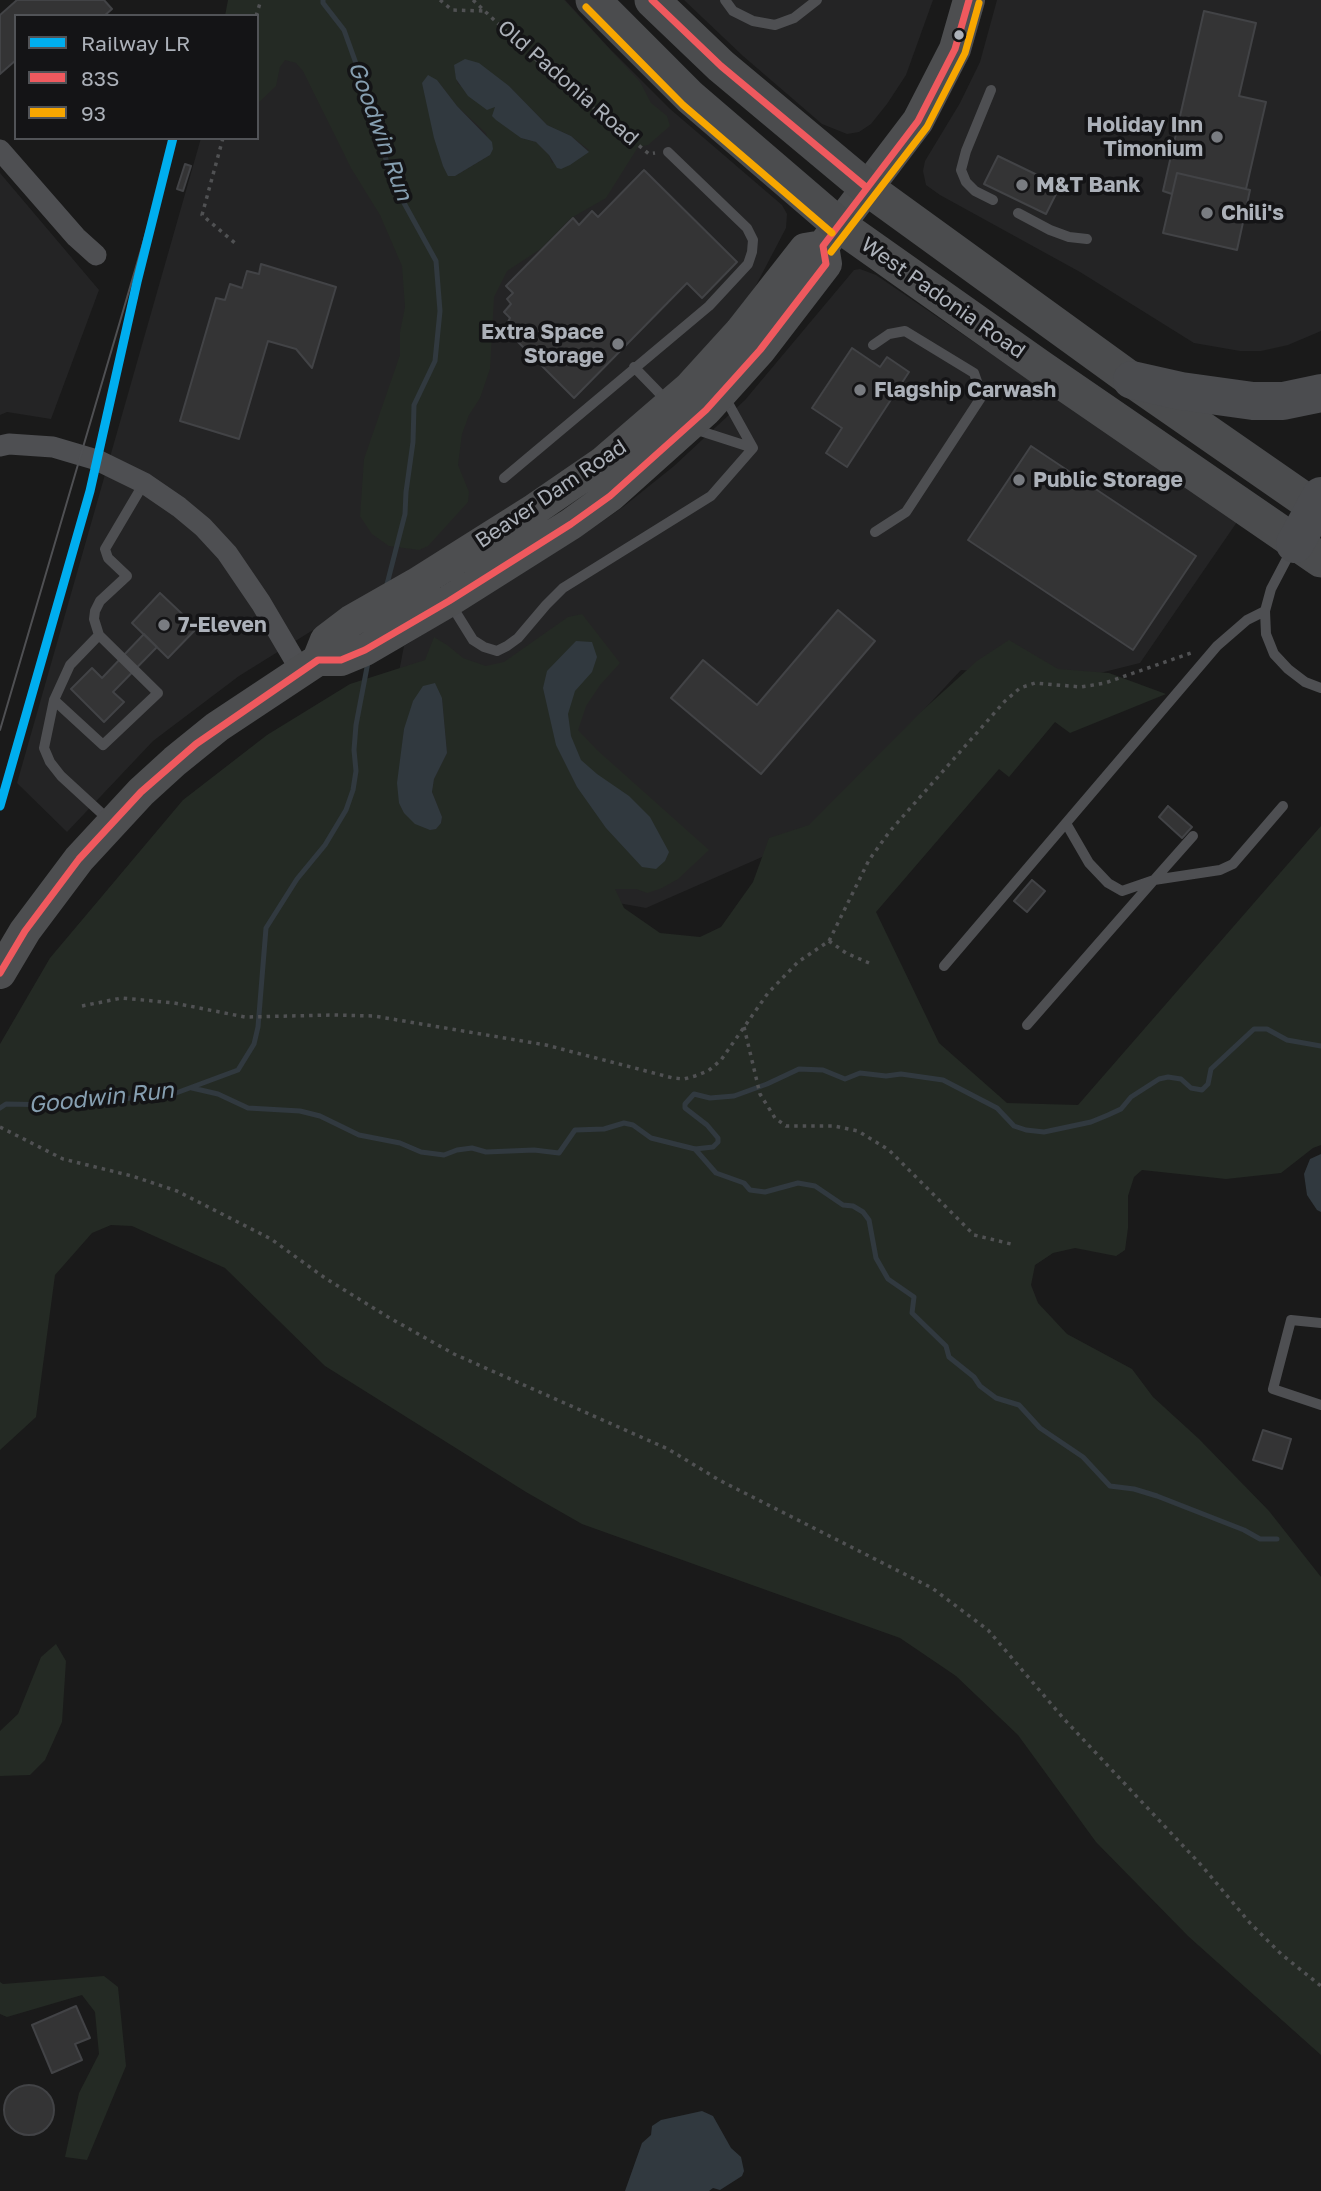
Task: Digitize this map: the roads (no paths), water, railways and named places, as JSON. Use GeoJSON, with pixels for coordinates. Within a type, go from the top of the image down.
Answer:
{"type":"FeatureCollection","features":[{"type":"Feature","properties":{"kind":"highway"},"geometry":{"type":"LineString","coordinates":[[1132,380],[1181,391],[1253,401],[1283,401],[1321,393]]}},
{"type":"Feature","properties":{"kind":"highway"},"geometry":{"type":"LineString","coordinates":[[1308,552],[1319,505]]}},
{"type":"Feature","properties":{"kind":"main road","name":"West Padonia Road"},"geometry":{"type":"LineString","coordinates":[[593,0],[831,235],[1308,552]]}},
{"type":"Feature","properties":{"kind":"main road","name":"West Padonia Road"},"geometry":{"type":"LineString","coordinates":[[652,0],[721,66],[867,188],[1132,380],[1319,505]]}},
{"type":"Feature","properties":{"kind":"main road","name":"Beaver Dam Road"},"geometry":{"type":"LineString","coordinates":[[680,416],[740,332],[805,249],[831,235],[918,121],[955,49],[969,0]]}},
{"type":"Feature","properties":{"kind":"main road"},"geometry":{"type":"LineString","coordinates":[[831,235],[891,230],[1170,429],[1273,491],[1319,505]]}},
{"type":"Feature","properties":{"kind":"main road","name":"Beaver Dam Road"},"geometry":{"type":"LineString","coordinates":[[320,664],[326,640],[351,621],[436,586],[631,440],[723,393],[826,264],[831,235]]}},
{"type":"Feature","properties":{"kind":"main road","name":"Beaver Dam Road"},"geometry":{"type":"LineString","coordinates":[[0,973],[51,895],[112,823],[158,776],[196,744],[320,664],[365,650],[405,628],[436,586]]}},
{"type":"Feature","properties":{"kind":"street"},"geometry":{"type":"LineString","coordinates":[[0,150],[75,237],[96,255]]}},
{"type":"Feature","properties":{"kind":"street"},"geometry":{"type":"LineString","coordinates":[[0,446],[9,444],[61,449],[97,460],[144,483],[203,527],[227,553],[261,603],[320,664]]}},
{"type":"Feature","properties":{"kind":"lane"},"geometry":{"type":"LineString","coordinates":[[725,0],[733,11],[753,21],[775,25],[794,18],[817,0]]}},
{"type":"Feature","properties":{"kind":"lane"},"geometry":{"type":"LineString","coordinates":[[990,90],[961,170],[966,182],[975,191],[993,200]]}},
{"type":"Feature","properties":{"kind":"lane"},"geometry":{"type":"LineString","coordinates":[[504,478],[709,306],[748,264],[753,240],[747,228],[667,152]]}},
{"type":"Feature","properties":{"kind":"lane"},"geometry":{"type":"LineString","coordinates":[[1018,213],[1050,230],[1069,237],[1087,239]]}},
{"type":"Feature","properties":{"kind":"lane"},"geometry":{"type":"LineString","coordinates":[[873,345],[889,334],[905,331],[974,373],[982,396],[906,512],[875,532]]}},
{"type":"Feature","properties":{"kind":"lane"},"geometry":{"type":"LineString","coordinates":[[634,368],[680,416],[753,448]]}},
{"type":"Feature","properties":{"kind":"lane"},"geometry":{"type":"LineString","coordinates":[[723,393],[753,448]]}},
{"type":"Feature","properties":{"kind":"lane"},"geometry":{"type":"LineString","coordinates":[[436,586],[473,640],[484,648],[497,651],[518,638],[563,589],[710,496],[753,448]]}},
{"type":"Feature","properties":{"kind":"lane"},"geometry":{"type":"LineString","coordinates":[[54,700],[103,745],[158,693],[99,635],[94,619],[100,601],[127,576],[108,558],[105,549],[144,483]]}},
{"type":"Feature","properties":{"kind":"lane"},"geometry":{"type":"LineString","coordinates":[[1308,552],[1271,589],[1265,611],[1266,634],[1274,654],[1296,675],[1321,688]]}},
{"type":"Feature","properties":{"kind":"lane"},"geometry":{"type":"LineString","coordinates":[[944,967],[1217,646],[1240,625],[1265,611]]}},
{"type":"Feature","properties":{"kind":"lane"},"geometry":{"type":"LineString","coordinates":[[99,635],[71,665],[54,700],[44,748],[50,762],[61,776],[112,823]]}},
{"type":"Feature","properties":{"kind":"lane"},"geometry":{"type":"LineString","coordinates":[[1067,825],[1089,863],[1108,883],[1122,891],[1154,880],[1220,870],[1233,864],[1283,806]]}},
{"type":"Feature","properties":{"kind":"lane"},"geometry":{"type":"LineString","coordinates":[[1027,1025],[1193,836]]}},
{"type":"Feature","properties":{"kind":"lane"},"geometry":{"type":"LineString","coordinates":[[1321,1323],[1291,1320],[1273,1389],[1321,1405]]}},
{"type":"Feature","properties":{"kind":"waterway","name":"Goodwin Run"},"geometry":{"type":"LineString","coordinates":[[323,0],[344,30],[373,124],[398,192],[436,261],[440,311],[435,361],[414,405],[405,514],[386,588]]}},
{"type":"Feature","properties":{"kind":"waterway","name":"Goodwin Run"},"geometry":{"type":"LineString","coordinates":[[0,1108],[6,1104],[58,1105],[113,1101],[147,1095],[168,1096],[238,1070],[254,1044],[258,1027],[266,928],[297,879],[325,845],[346,810],[353,790],[356,771],[356,725],[368,662]]}},
{"type":"Feature","properties":{"kind":"waterway"},"geometry":{"type":"LineString","coordinates":[[192,1088],[218,1094],[248,1108],[300,1111],[320,1116],[359,1135],[400,1143],[421,1152],[444,1155],[472,1148],[486,1152],[534,1150],[559,1153],[575,1130],[604,1129],[624,1123],[633,1125],[651,1138],[695,1149],[713,1147],[718,1138],[707,1125],[685,1108],[685,1104],[694,1094],[710,1098],[734,1096],[799,1069],[823,1070],[845,1079],[860,1073],[886,1076],[901,1074],[943,1080],[997,1108],[1014,1126],[1044,1132],[1091,1122],[1108,1115],[1121,1109],[1131,1097],[1159,1079],[1181,1079],[1191,1088],[1202,1090],[1208,1084],[1211,1069],[1254,1029],[1267,1029],[1287,1040],[1321,1046]]}},
{"type":"Feature","properties":{"kind":"waterway"},"geometry":{"type":"LineString","coordinates":[[695,1149],[716,1173],[744,1183],[750,1190],[765,1192],[798,1183],[815,1186],[843,1205],[853,1206],[863,1212],[869,1220],[876,1258],[888,1279],[914,1297],[912,1313],[946,1346],[949,1357],[996,1398],[1019,1405],[1040,1428],[1083,1457],[1110,1486],[1157,1496],[1244,1530],[1260,1539],[1277,1539]]}},
{"type":"Feature","properties":{"kind":"tram line"},"geometry":{"type":"LineString","coordinates":[[0,730],[163,175]]}},
{"type":"Feature","properties":{"kind":"rail line","name":"LR"},"geometry":{"type":"LineString","coordinates":[[0,806],[90,491],[172,140]]}},
{"type":"Feature","properties":{"kind":"place","name":"Holiday Inn Timonium"},"geometry":{"type":"Point","coordinates":[1217,137]}},
{"type":"Feature","properties":{"kind":"place","name":"M&T Bank"},"geometry":{"type":"Point","coordinates":[1022,185]}},
{"type":"Feature","properties":{"kind":"place","name":"Chili's"},"geometry":{"type":"Point","coordinates":[1207,213]}},
{"type":"Feature","properties":{"kind":"place","name":"Extra Space Storage"},"geometry":{"type":"Point","coordinates":[618,344]}},
{"type":"Feature","properties":{"kind":"place","name":"Flagship Carwash"},"geometry":{"type":"Point","coordinates":[860,390]}},
{"type":"Feature","properties":{"kind":"place","name":"Public Storage"},"geometry":{"type":"Point","coordinates":[1019,480]}},
{"type":"Feature","properties":{"kind":"place","name":"7-Eleven"},"geometry":{"type":"Point","coordinates":[164,625]}}]}
